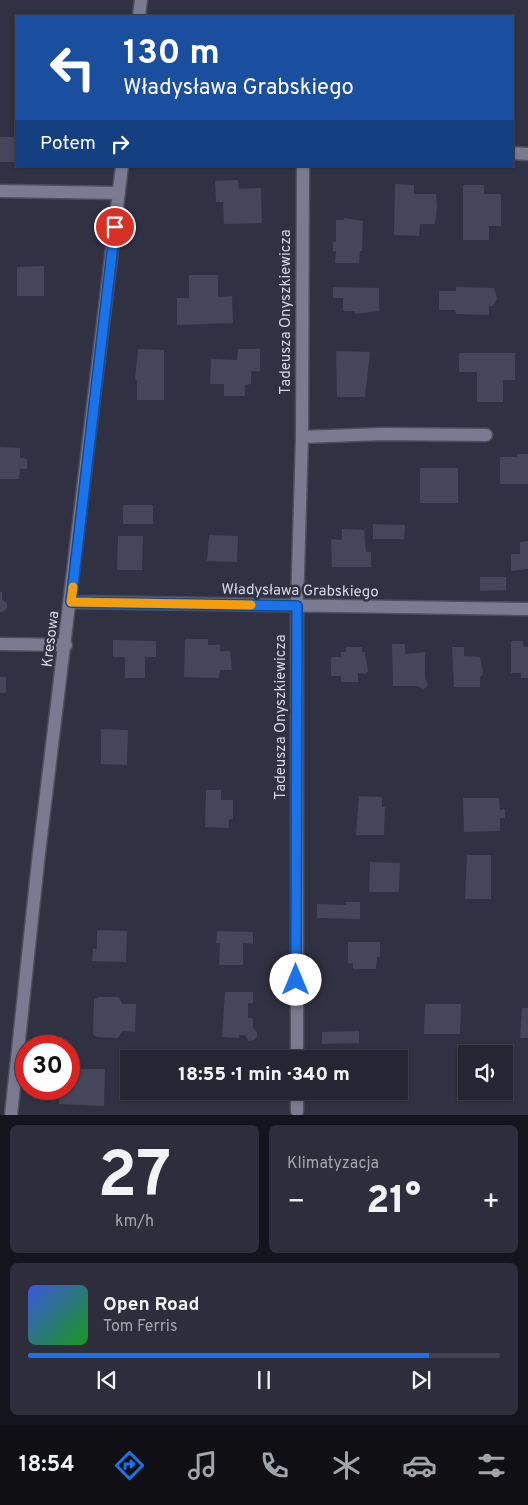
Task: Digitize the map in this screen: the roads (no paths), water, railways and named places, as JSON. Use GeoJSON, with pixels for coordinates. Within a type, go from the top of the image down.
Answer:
{"type":"FeatureCollection","features":[{"type":"Feature","properties":{"kind":"street"},"geometry":{"type":"LineString","coordinates":[[139,15],[141,0]]}},
{"type":"Feature","properties":{"kind":"street"},"geometry":{"type":"LineString","coordinates":[[514,153],[528,154]]}},
{"type":"Feature","properties":{"kind":"street","name":"Kresowa"},"geometry":{"type":"LineString","coordinates":[[11,1115],[39,860],[122,167]]}},
{"type":"Feature","properties":{"kind":"street","name":"Tadeusza Onyszkiewicza"},"geometry":{"type":"LineString","coordinates":[[297,1050],[297,606],[302,436],[303,167]]}},
{"type":"Feature","properties":{"kind":"street"},"geometry":{"type":"LineString","coordinates":[[0,192],[119,193]]}},
{"type":"Feature","properties":{"kind":"street"},"geometry":{"type":"LineString","coordinates":[[302,436],[382,434],[486,436]]}},
{"type":"Feature","properties":{"kind":"street","name":"Władysława Grabskiego"},"geometry":{"type":"LineString","coordinates":[[71,602],[528,609]]}},
{"type":"Feature","properties":{"kind":"street"},"geometry":{"type":"LineString","coordinates":[[0,644],[66,645]]}},
{"type":"Feature","properties":{"kind":"street"},"geometry":{"type":"LineString","coordinates":[[297,1100],[297,1111]]}}]}
